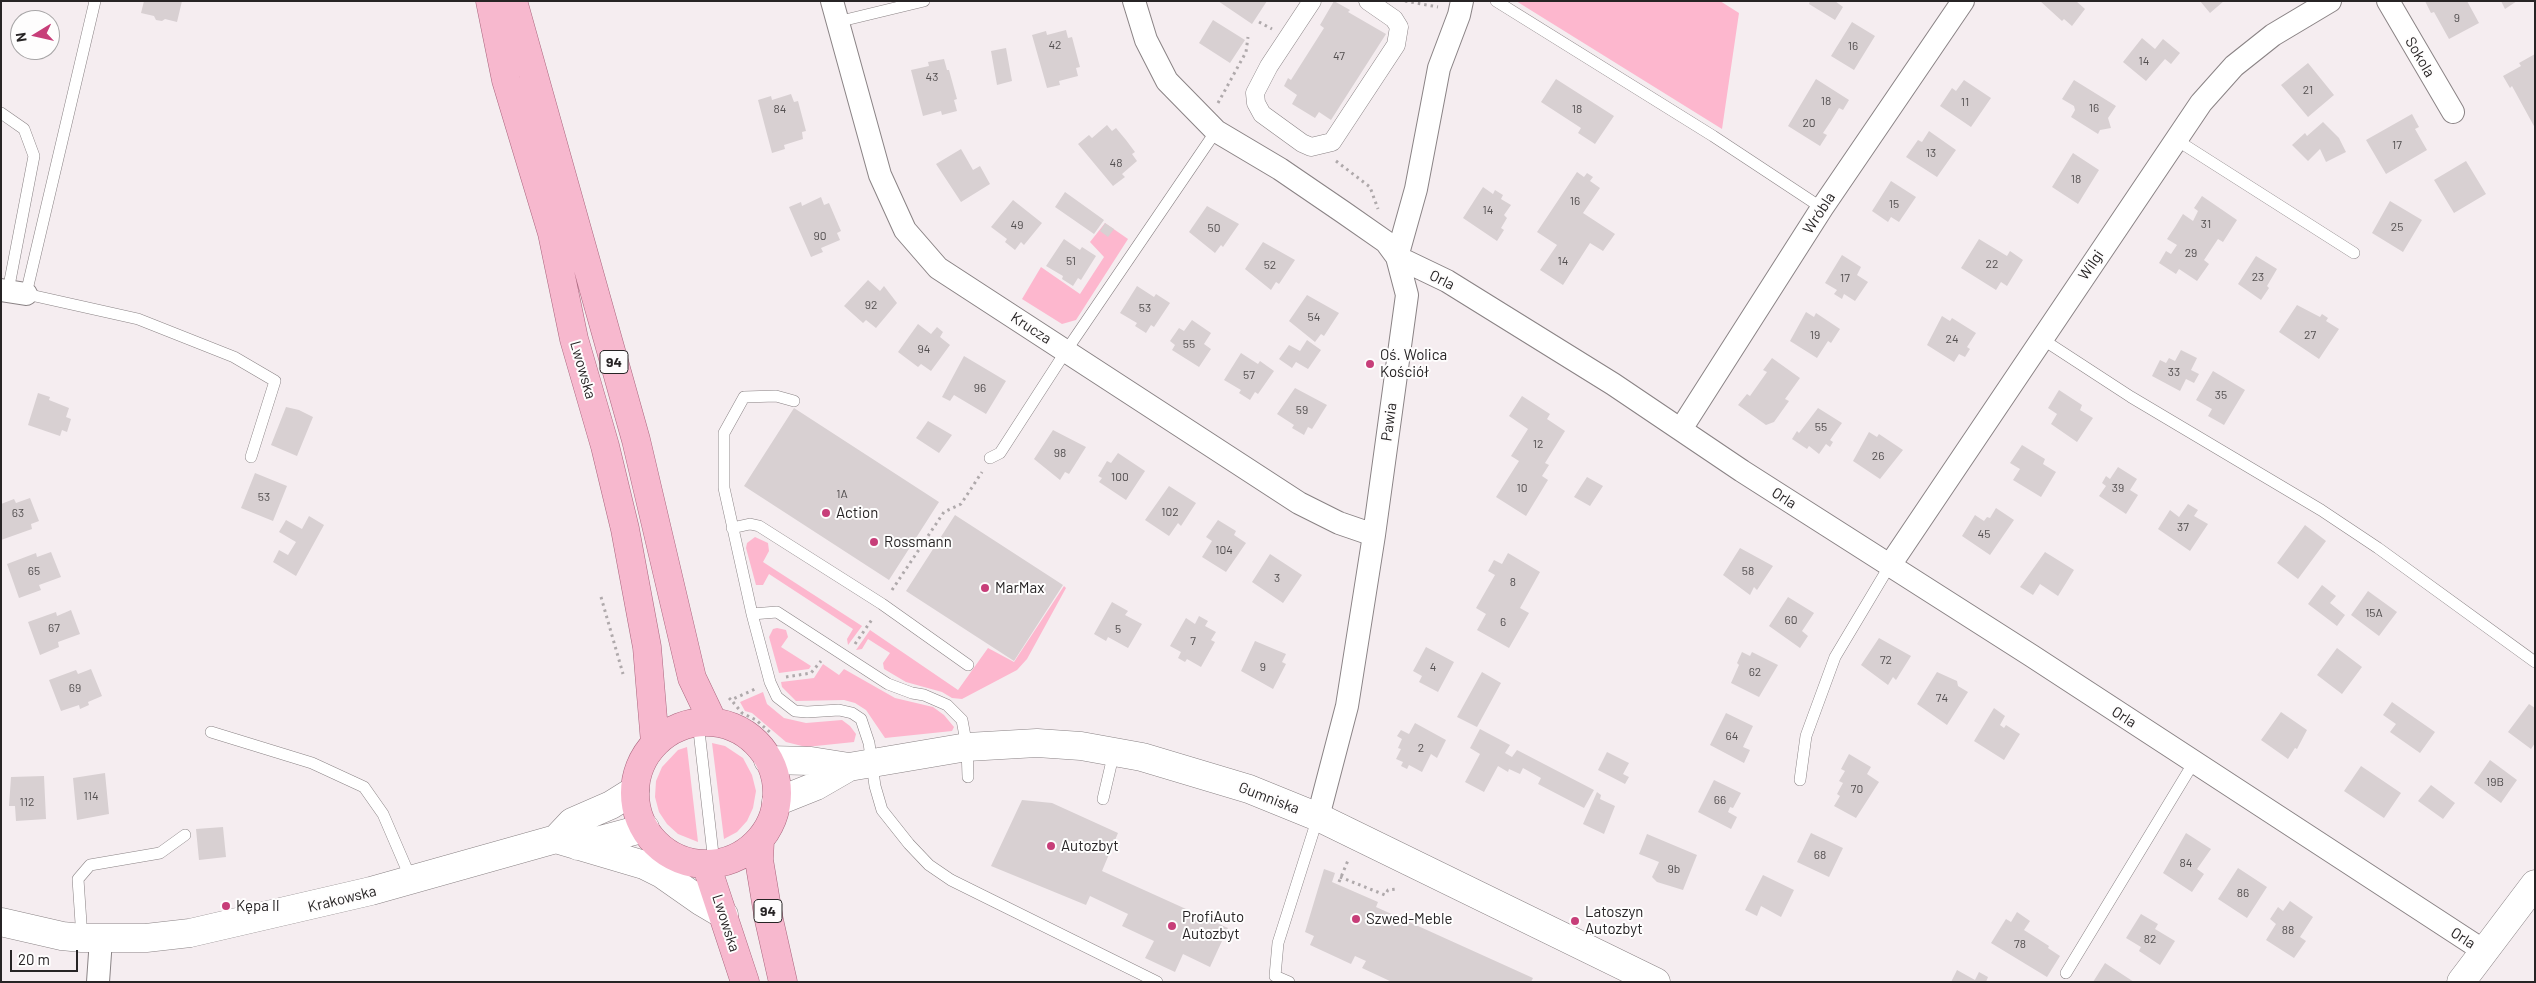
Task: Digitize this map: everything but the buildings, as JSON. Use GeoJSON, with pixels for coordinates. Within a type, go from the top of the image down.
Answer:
{"type":"FeatureCollection","features":[{"type":"Feature","properties":{"kind":"main road","name":"Lwowska"},"geometry":{"type":"LineString","coordinates":[[490,1],[506,80],[550,224],[574,339],[605,446],[625,529],[647,647],[654,744]]}},
{"type":"Feature","properties":{"kind":"main road","name":"94"},"geometry":{"type":"LineString","coordinates":[[513,1],[636,440],[692,678],[706,722],[739,730],[771,748],[776,802],[770,821],[760,840],[759,860],[769,920],[783,982]]}},
{"type":"Feature","properties":{"kind":"main road"},"geometry":{"type":"LineString","coordinates":[[706,722],[677,728],[654,744],[642,762],[635,790],[636,803],[644,828],[651,838],[670,854],[693,862],[710,863]]}},
{"type":"Feature","properties":{"kind":"main road","name":"94"},"geometry":{"type":"LineString","coordinates":[[710,863],[739,855],[760,840]]}},
{"type":"Feature","properties":{"kind":"main road","name":"Lwowska"},"geometry":{"type":"LineString","coordinates":[[710,863],[744,982]]}},
{"type":"Feature","properties":{"kind":"street","name":"Orla"},"geometry":{"type":"LineString","coordinates":[[1134,1],[1146,40],[1167,81],[1216,131],[1280,169],[1350,217],[1386,242],[1398,257],[1447,281],[1681,429],[1742,471],[2194,762],[2484,952]]}},
{"type":"Feature","properties":{"kind":"street"},"geometry":{"type":"LineString","coordinates":[[1312,1],[1261,80],[1255,93],[1256,103],[1262,114],[1302,143],[1311,146],[1332,142],[1396,46],[1399,27],[1394,19],[1368,1]]}},
{"type":"Feature","properties":{"kind":"street","name":"Wróbla"},"geometry":{"type":"LineString","coordinates":[[1681,429],[1822,208],[1963,1]]}},
{"type":"Feature","properties":{"kind":"street","name":"Wilgi"},"geometry":{"type":"LineString","coordinates":[[1890,565],[2200,103],[2234,66],[2273,35],[2330,1]]}},
{"type":"Feature","properties":{"kind":"street","name":"Sokola"},"geometry":{"type":"LineString","coordinates":[[2388,1],[2453,112]]}},
{"type":"Feature","properties":{"kind":"street","name":"Pawia"},"geometry":{"type":"LineString","coordinates":[[1318,817],[1347,706],[1374,535],[1407,295],[1398,257],[1416,190],[1439,68],[1461,8]]}},
{"type":"Feature","properties":{"kind":"street","name":"Krucza"},"geometry":{"type":"LineString","coordinates":[[834,12],[880,175],[905,230],[938,268],[1299,503],[1339,523],[1374,535]]}},
{"type":"Feature","properties":{"kind":"street","name":"Gumniska"},"geometry":{"type":"LineString","coordinates":[[860,765],[967,748],[1037,743],[1114,751],[1250,788],[1318,817],[1656,982]]}},
{"type":"Feature","properties":{"kind":"street"},"geometry":{"type":"LineString","coordinates":[[771,748],[811,761],[860,765]]}},
{"type":"Feature","properties":{"kind":"street"},"geometry":{"type":"LineString","coordinates":[[776,802],[860,765]]}},
{"type":"Feature","properties":{"kind":"street"},"geometry":{"type":"LineString","coordinates":[[635,790],[611,805],[572,822],[567,843],[644,865],[662,874],[724,915]]}},
{"type":"Feature","properties":{"kind":"street","name":"Krakowska"},"geometry":{"type":"LineString","coordinates":[[1,922],[62,936],[91,938],[146,938],[190,934],[567,843],[644,828]]}},
{"type":"Feature","properties":{"kind":"street"},"geometry":{"type":"LineString","coordinates":[[2462,982],[2535,884]]}},
{"type":"Feature","properties":{"kind":"street"},"geometry":{"type":"LineString","coordinates":[[91,938],[98,982]]}},
{"type":"Feature","properties":{"kind":"lane"},"geometry":{"type":"LineString","coordinates":[[12,292],[95,1]]}},
{"type":"Feature","properties":{"kind":"lane"},"geometry":{"type":"LineString","coordinates":[[834,12],[924,1]]}},
{"type":"Feature","properties":{"kind":"lane"},"geometry":{"type":"LineString","coordinates":[[1496,1],[1713,136],[1822,208]]}},
{"type":"Feature","properties":{"kind":"lane"},"geometry":{"type":"LineString","coordinates":[[1,113],[24,129],[34,156],[12,292]]}},
{"type":"Feature","properties":{"kind":"lane"},"geometry":{"type":"LineString","coordinates":[[990,458],[1000,453],[1066,351],[1216,131]]}},
{"type":"Feature","properties":{"kind":"lane"},"geometry":{"type":"LineString","coordinates":[[2175,139],[2354,253]]}},
{"type":"Feature","properties":{"kind":"lane"},"geometry":{"type":"LineString","coordinates":[[12,292],[138,319],[234,356],[275,381],[251,458]]}},
{"type":"Feature","properties":{"kind":"lane"},"geometry":{"type":"LineString","coordinates":[[2042,339],[2131,397],[2321,510],[2378,548],[2535,662]]}},
{"type":"Feature","properties":{"kind":"lane"},"geometry":{"type":"LineString","coordinates":[[794,401],[776,396],[744,397],[724,433],[724,488],[732,528],[770,682],[777,697],[795,711],[839,710],[852,713],[860,719],[865,728],[860,765],[874,786],[882,810],[928,865],[951,880],[1157,982]]}},
{"type":"Feature","properties":{"kind":"lane"},"geometry":{"type":"LineString","coordinates":[[732,528],[750,524],[759,526],[882,604],[968,665]]}},
{"type":"Feature","properties":{"kind":"lane"},"geometry":{"type":"LineString","coordinates":[[1800,780],[1806,736],[1835,657],[1890,565]]}},
{"type":"Feature","properties":{"kind":"lane"},"geometry":{"type":"LineString","coordinates":[[752,614],[777,612],[878,678],[912,693],[929,696],[947,705],[962,720],[967,748],[968,776]]}},
{"type":"Feature","properties":{"kind":"lane"},"geometry":{"type":"LineString","coordinates":[[706,722],[710,863]]}},
{"type":"Feature","properties":{"kind":"lane"},"geometry":{"type":"LineString","coordinates":[[212,732],[312,763],[364,788],[383,814],[412,881]]}},
{"type":"Feature","properties":{"kind":"lane"},"geometry":{"type":"LineString","coordinates":[[1103,799],[1114,751]]}},
{"type":"Feature","properties":{"kind":"lane"},"geometry":{"type":"LineString","coordinates":[[2066,973],[2194,762]]}},
{"type":"Feature","properties":{"kind":"lane"},"geometry":{"type":"LineString","coordinates":[[1289,982],[1275,976],[1278,943],[1318,817]]}},
{"type":"Feature","properties":{"kind":"lane"},"geometry":{"type":"LineString","coordinates":[[91,938],[78,879],[90,865],[160,853],[185,835]]}},
{"type":"Feature","properties":{"kind":"path"},"geometry":{"type":"LineString","coordinates":[[1404,1],[1438,7],[1461,8]]}},
{"type":"Feature","properties":{"kind":"path"},"geometry":{"type":"LineString","coordinates":[[1216,106],[1246,52],[1248,37]]}},
{"type":"Feature","properties":{"kind":"path"},"geometry":{"type":"LineString","coordinates":[[1323,145],[1331,157],[1370,187],[1376,199]]}},
{"type":"Feature","properties":{"kind":"path"},"geometry":{"type":"LineString","coordinates":[[961,504],[990,458]]}},
{"type":"Feature","properties":{"kind":"path"},"geometry":{"type":"LineString","coordinates":[[601,597],[624,677]]}},
{"type":"Feature","properties":{"kind":"path"},"geometry":{"type":"LineString","coordinates":[[793,676],[806,674]]}},
{"type":"Feature","properties":{"kind":"path"},"geometry":{"type":"LineString","coordinates":[[738,697],[761,686]]}},
{"type":"Feature","properties":{"kind":"path"},"geometry":{"type":"LineString","coordinates":[[731,700],[742,713],[756,720],[771,748]]}},
{"type":"Feature","properties":{"kind":"path"},"geometry":{"type":"LineString","coordinates":[[1339,882],[1352,851]]}},
{"type":"Feature","properties":{"kind":"path"},"geometry":{"type":"LineString","coordinates":[[1340,877],[1385,895],[1388,890],[1398,889]]}},
{"type":"Feature","properties":{"kind":"shaded area"},"geometry":{"type":"Polygon","coordinates":[[[1516,1],[1720,1],[1739,13],[1722,129],[1516,1]]]}},
{"type":"Feature","properties":{"kind":"shaded area"},"geometry":{"type":"Polygon","coordinates":[[[1105,223],[1128,239],[1076,320],[1062,324],[1022,299],[1041,267],[1080,294],[1104,257],[1090,242],[1105,223]]]}},
{"type":"Feature","properties":{"kind":"shaded area"},"geometry":{"type":"Polygon","coordinates":[[[755,537],[768,543],[769,551],[763,562],[862,626],[848,645],[847,639],[853,629],[769,574],[763,585],[756,585],[746,548],[747,543],[755,537]]]}},
{"type":"Feature","properties":{"kind":"shaded area"},"geometry":{"type":"Polygon","coordinates":[[[1064,586],[1066,588],[1027,659],[1017,670],[962,699],[952,698],[942,692],[906,682],[884,669],[883,663],[890,653],[868,639],[862,649],[856,650],[870,630],[958,690],[988,648],[1014,662],[1064,586]]]}},
{"type":"Feature","properties":{"kind":"shaded area"},"geometry":{"type":"Polygon","coordinates":[[[773,629],[786,630],[788,637],[781,647],[811,666],[809,669],[779,673],[769,637],[773,629]]]}},
{"type":"Feature","properties":{"kind":"shaded area"},"geometry":{"type":"Polygon","coordinates":[[[823,664],[839,675],[844,669],[895,698],[933,707],[944,715],[954,727],[952,731],[885,738],[866,710],[855,703],[844,700],[796,701],[782,687],[781,682],[814,678],[823,664]]]}},
{"type":"Feature","properties":{"kind":"shaded area"},"geometry":{"type":"Polygon","coordinates":[[[763,692],[767,704],[784,718],[806,723],[842,720],[856,734],[854,742],[806,747],[786,742],[752,713],[745,711],[740,702],[763,692]]]}},
{"type":"Feature","properties":{"kind":"shaded area"},"geometry":{"type":"Polygon","coordinates":[[[712,743],[725,746],[743,758],[752,775],[756,791],[753,808],[747,821],[737,832],[724,839],[712,743]]]}},
{"type":"Feature","properties":{"kind":"shaded area"},"geometry":{"type":"Polygon","coordinates":[[[687,747],[698,842],[678,834],[667,824],[659,812],[655,797],[656,781],[662,767],[678,750],[687,747]]]}},
{"type":"Feature","properties":{"kind":"place","name":"Oś. Wolica Kościół"},"geometry":{"type":"Point","coordinates":[1370,364]}},
{"type":"Feature","properties":{"kind":"place","name":"Action"},"geometry":{"type":"Point","coordinates":[826,513]}},
{"type":"Feature","properties":{"kind":"place","name":"Rossmann"},"geometry":{"type":"Point","coordinates":[874,542]}},
{"type":"Feature","properties":{"kind":"place","name":"MarMax"},"geometry":{"type":"Point","coordinates":[985,588]}},
{"type":"Feature","properties":{"kind":"place","name":"Autozbyt"},"geometry":{"type":"Point","coordinates":[1051,846]}},
{"type":"Feature","properties":{"kind":"place","name":"Kępa II"},"geometry":{"type":"Point","coordinates":[226,906]}},
{"type":"Feature","properties":{"kind":"place","name":"Szwed-Meble"},"geometry":{"type":"Point","coordinates":[1356,919]}},
{"type":"Feature","properties":{"kind":"place","name":"Latoszyn Autozbyt"},"geometry":{"type":"Point","coordinates":[1575,921]}},
{"type":"Feature","properties":{"kind":"place","name":"ProfiAuto Autozbyt"},"geometry":{"type":"Point","coordinates":[1172,926]}}]}
